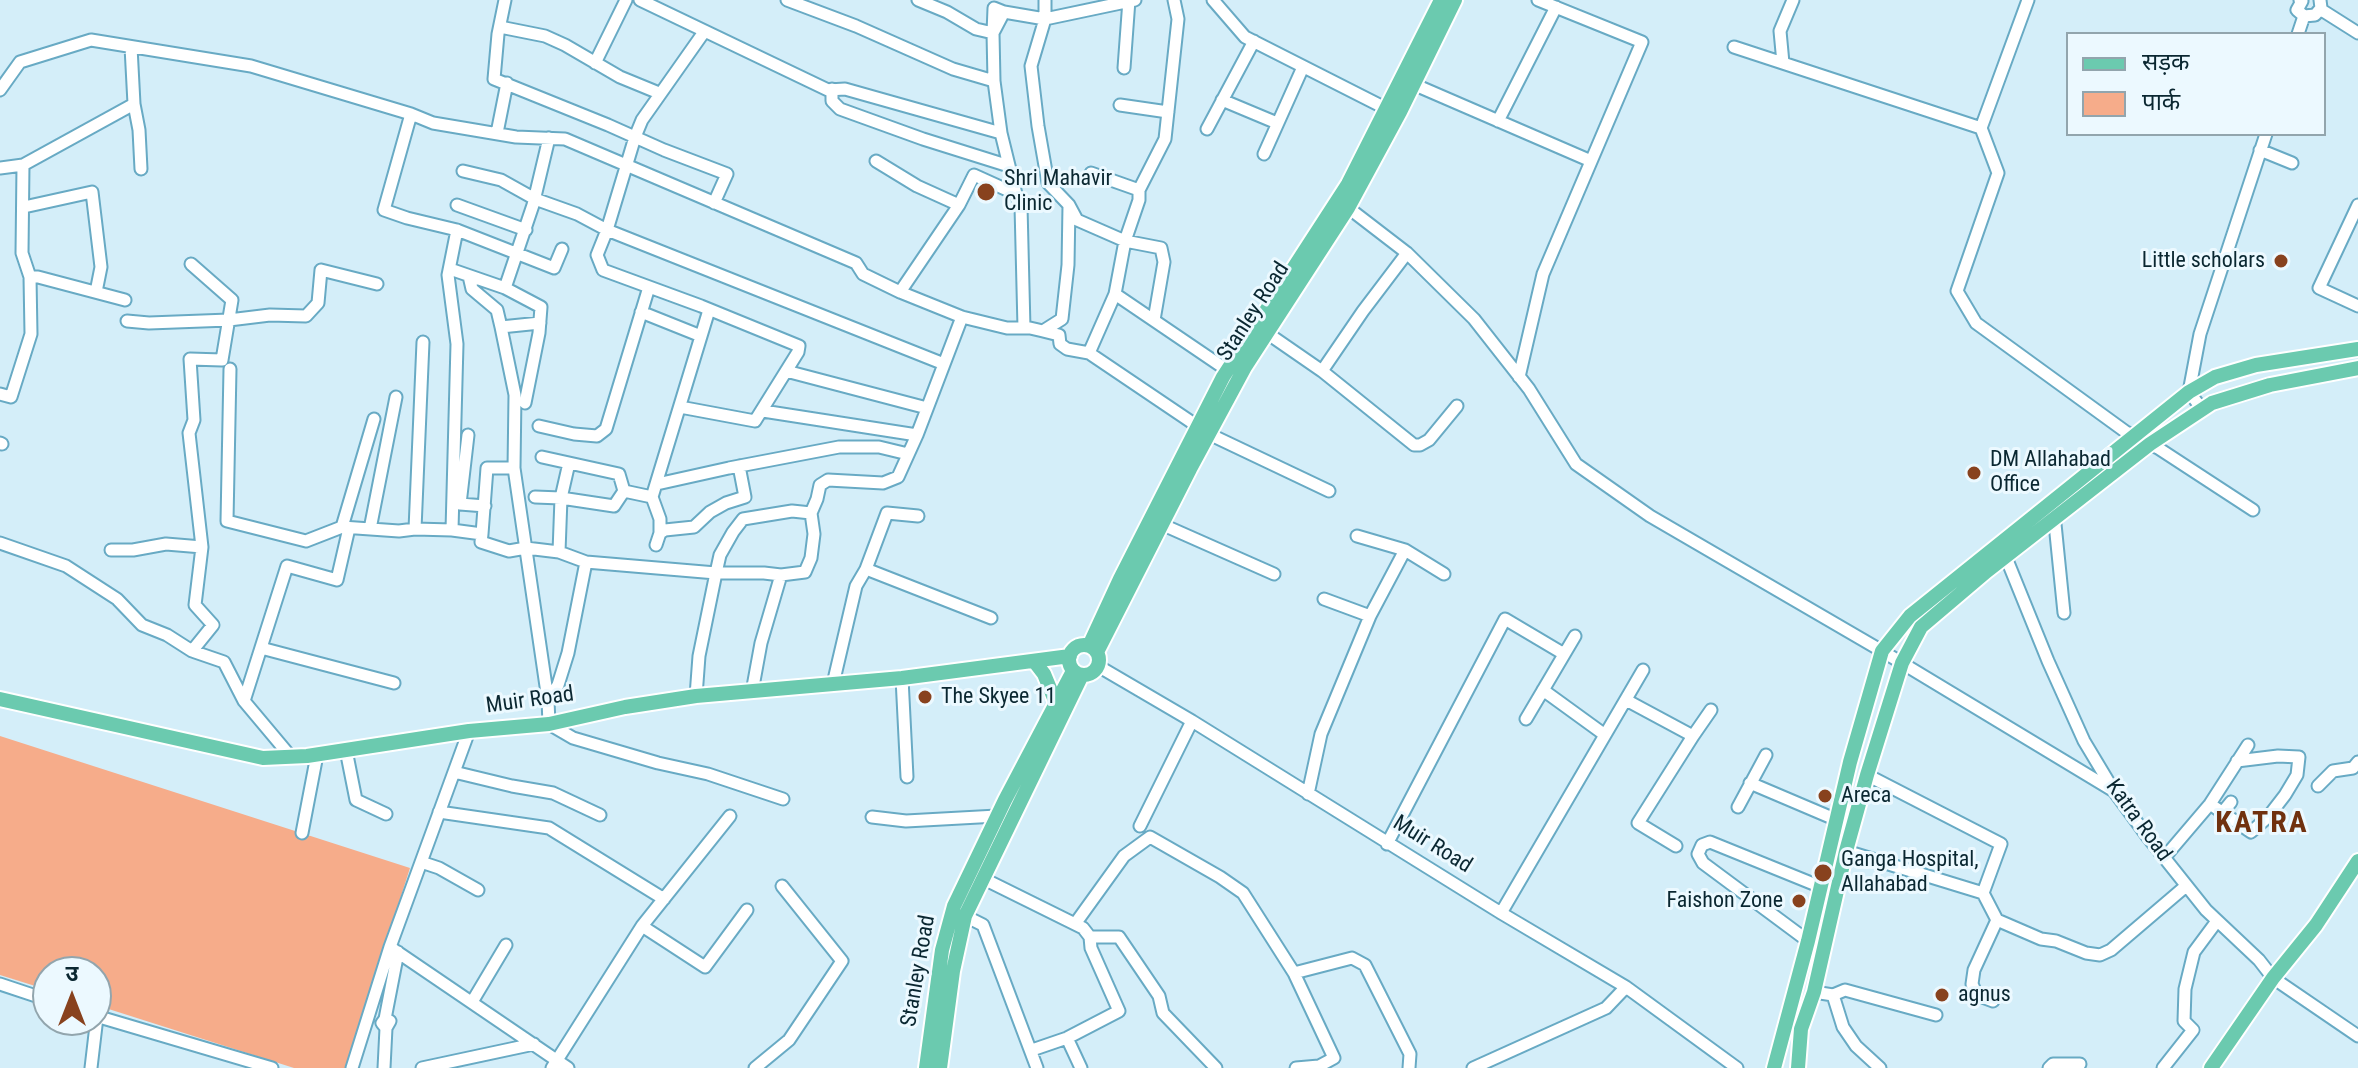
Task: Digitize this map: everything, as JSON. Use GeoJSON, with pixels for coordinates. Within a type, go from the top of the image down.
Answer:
{"type":"FeatureCollection","features":[{"type":"Feature","properties":{"kind":"main road","name":"Stanley Road"},"geometry":{"type":"LineString","coordinates":[[1095,654],[1161,524],[1227,370],[1343,204],[1441,0]]}},
{"type":"Feature","properties":{"kind":"main road","name":"Stanley Road"},"geometry":{"type":"LineString","coordinates":[[1095,654],[1203,430],[1267,333],[1343,204],[1413,84],[1455,0]]}},
{"type":"Feature","properties":{"kind":"main road"},"geometry":{"type":"LineString","coordinates":[[1798,1068],[1801,1029],[1814,992],[1867,775],[1902,663],[1921,627],[1987,571],[2052,503],[2189,392],[2215,377],[2256,365],[2358,349]]}},
{"type":"Feature","properties":{"kind":"main road"},"geometry":{"type":"LineString","coordinates":[[1774,1068],[1850,762],[1882,651],[1910,616],[2003,551],[2056,520],[2150,444],[2212,403],[2270,385],[2358,368]]}},
{"type":"Feature","properties":{"kind":"main road"},"geometry":{"type":"LineString","coordinates":[[1075,648],[1095,654],[1092,673],[1075,667],[1075,648]]}},
{"type":"Feature","properties":{"kind":"main road"},"geometry":{"type":"LineString","coordinates":[[1034,661],[1044,674],[1056,703]]}},
{"type":"Feature","properties":{"kind":"main road","name":"Muir Road"},"geometry":{"type":"LineString","coordinates":[[0,699],[263,758],[317,755],[469,731],[549,724],[625,707],[696,696],[902,678],[1034,661],[1075,667]]}},
{"type":"Feature","properties":{"kind":"main road","name":"Stanley Road"},"geometry":{"type":"LineString","coordinates":[[926,1068],[948,921],[997,816],[1075,667]]}},
{"type":"Feature","properties":{"kind":"main road","name":"Stanley Road"},"geometry":{"type":"LineString","coordinates":[[940,1068],[953,971],[965,916],[1075,667]]}},
{"type":"Feature","properties":{"kind":"main road"},"geometry":{"type":"LineString","coordinates":[[2211,1068],[2273,978],[2316,925],[2358,861]]}},
{"type":"Feature","properties":{"kind":"street"},"geometry":{"type":"LineString","coordinates":[[505,0],[494,79],[727,174],[714,203]]}},
{"type":"Feature","properties":{"kind":"street"},"geometry":{"type":"LineString","coordinates":[[595,63],[626,0]]}},
{"type":"Feature","properties":{"kind":"street"},"geometry":{"type":"LineString","coordinates":[[640,0],[828,90],[845,89],[1001,133]]}},
{"type":"Feature","properties":{"kind":"street"},"geometry":{"type":"LineString","coordinates":[[787,0],[856,26],[953,69],[994,81]]}},
{"type":"Feature","properties":{"kind":"street"},"geometry":{"type":"LineString","coordinates":[[918,0],[976,29],[993,33]]}},
{"type":"Feature","properties":{"kind":"street"},"geometry":{"type":"LineString","coordinates":[[1045,0],[1045,19],[1031,66],[1048,183],[1069,205],[1077,220],[1125,241],[1161,248],[1164,262],[1154,320]]}},
{"type":"Feature","properties":{"kind":"street"},"geometry":{"type":"LineString","coordinates":[[1089,353],[1115,294],[1139,190],[1165,139],[1178,19],[1174,0]]}},
{"type":"Feature","properties":{"kind":"street"},"geometry":{"type":"LineString","coordinates":[[1213,0],[1245,37],[1387,109]]}},
{"type":"Feature","properties":{"kind":"street"},"geometry":{"type":"LineString","coordinates":[[1519,377],[1543,274],[1642,42],[1538,0]]}},
{"type":"Feature","properties":{"kind":"street"},"geometry":{"type":"LineString","coordinates":[[1783,63],[1780,31],[1793,0]]}},
{"type":"Feature","properties":{"kind":"street"},"geometry":{"type":"LineString","coordinates":[[2028,0],[1981,128],[1998,173],[1957,291],[1976,323],[2135,437],[2253,510]]}},
{"type":"Feature","properties":{"kind":"street"},"geometry":{"type":"LineString","coordinates":[[2300,0],[2297,10],[2304,16],[2315,15],[2320,5],[2358,33]]}},
{"type":"Feature","properties":{"kind":"street"},"geometry":{"type":"LineString","coordinates":[[1024,328],[1021,206],[1001,133],[994,81],[993,33],[1004,12],[1045,19],[1132,1],[1124,68]]}},
{"type":"Feature","properties":{"kind":"street"},"geometry":{"type":"LineString","coordinates":[[1498,121],[1556,7]]}},
{"type":"Feature","properties":{"kind":"street"},"geometry":{"type":"LineString","coordinates":[[2299,32],[2304,16]]}},
{"type":"Feature","properties":{"kind":"street"},"geometry":{"type":"LineString","coordinates":[[500,27],[545,36],[620,77],[659,93]]}},
{"type":"Feature","properties":{"kind":"street"},"geometry":{"type":"LineString","coordinates":[[680,407],[755,421],[799,346],[603,270],[597,255],[635,137],[659,93],[704,32]]}},
{"type":"Feature","properties":{"kind":"street"},"geometry":{"type":"LineString","coordinates":[[0,90],[20,62],[91,40],[251,66],[433,123],[516,137],[565,139],[856,263],[863,274],[962,317],[1007,328],[1059,335],[1060,344],[1067,349],[1089,353],[1203,430],[1329,491]]}},
{"type":"Feature","properties":{"kind":"street"},"geometry":{"type":"LineString","coordinates":[[1207,129],[1254,41]]}},
{"type":"Feature","properties":{"kind":"street"},"geometry":{"type":"LineString","coordinates":[[131,47],[141,169]]}},
{"type":"Feature","properties":{"kind":"street"},"geometry":{"type":"LineString","coordinates":[[1734,47],[1981,128]]}},
{"type":"Feature","properties":{"kind":"street"},"geometry":{"type":"LineString","coordinates":[[1264,154],[1303,67]]}},
{"type":"Feature","properties":{"kind":"street"},"geometry":{"type":"LineString","coordinates":[[497,133],[507,83]]}},
{"type":"Feature","properties":{"kind":"street"},"geometry":{"type":"LineString","coordinates":[[1413,84],[1591,161]]}},
{"type":"Feature","properties":{"kind":"street"},"geometry":{"type":"LineString","coordinates":[[832,89],[832,101],[840,109],[1009,166]]}},
{"type":"Feature","properties":{"kind":"street"},"geometry":{"type":"LineString","coordinates":[[1222,100],[1277,123]]}},
{"type":"Feature","properties":{"kind":"street"},"geometry":{"type":"LineString","coordinates":[[0,168],[23,165],[134,104]]}},
{"type":"Feature","properties":{"kind":"street"},"geometry":{"type":"LineString","coordinates":[[1120,105],[1168,112]]}},
{"type":"Feature","properties":{"kind":"street"},"geometry":{"type":"LineString","coordinates":[[411,114],[384,210],[457,230],[554,268],[562,249]]}},
{"type":"Feature","properties":{"kind":"street"},"geometry":{"type":"LineString","coordinates":[[2202,409],[2189,392],[2200,334],[2265,136]]}},
{"type":"Feature","properties":{"kind":"street"},"geometry":{"type":"LineString","coordinates":[[505,288],[526,230],[549,138]]}},
{"type":"Feature","properties":{"kind":"street"},"geometry":{"type":"LineString","coordinates":[[2260,150],[2292,163]]}},
{"type":"Feature","properties":{"kind":"street"},"geometry":{"type":"LineString","coordinates":[[876,161],[917,186],[959,205]]}},
{"type":"Feature","properties":{"kind":"street"},"geometry":{"type":"LineString","coordinates":[[0,394],[11,397],[31,334],[30,277],[22,253],[23,165]]}},
{"type":"Feature","properties":{"kind":"street"},"geometry":{"type":"LineString","coordinates":[[463,171],[501,180],[535,199],[577,214],[607,230],[944,364]]}},
{"type":"Feature","properties":{"kind":"street"},"geometry":{"type":"LineString","coordinates":[[1091,173],[1139,190]]}},
{"type":"Feature","properties":{"kind":"street"},"geometry":{"type":"LineString","coordinates":[[900,292],[959,205],[974,175],[1016,194]]}},
{"type":"Feature","properties":{"kind":"street"},"geometry":{"type":"LineString","coordinates":[[24,207],[92,192],[101,267],[96,292]]}},
{"type":"Feature","properties":{"kind":"street"},"geometry":{"type":"LineString","coordinates":[[1343,204],[1407,253],[1474,319],[1519,377],[1576,464],[1650,516],[2114,791]]}},
{"type":"Feature","properties":{"kind":"street"},"geometry":{"type":"LineString","coordinates":[[457,205],[526,230]]}},
{"type":"Feature","properties":{"kind":"street"},"geometry":{"type":"LineString","coordinates":[[1043,331],[1062,319],[1068,265],[1069,205]]}},
{"type":"Feature","properties":{"kind":"street"},"geometry":{"type":"LineString","coordinates":[[2358,205],[2319,288],[2358,306]]}},
{"type":"Feature","properties":{"kind":"street"},"geometry":{"type":"LineString","coordinates":[[452,530],[457,344],[448,275],[457,230]]}},
{"type":"Feature","properties":{"kind":"street"},"geometry":{"type":"LineString","coordinates":[[1322,371],[1407,253]]}},
{"type":"Feature","properties":{"kind":"street"},"geometry":{"type":"LineString","coordinates":[[191,264],[232,300],[222,360],[190,359],[194,420],[189,433],[202,547],[195,605],[213,625],[192,651]]}},
{"type":"Feature","properties":{"kind":"street"},"geometry":{"type":"LineString","coordinates":[[450,269],[505,288],[541,307],[525,403]]}},
{"type":"Feature","properties":{"kind":"street"},"geometry":{"type":"LineString","coordinates":[[127,321],[149,323],[270,315],[306,316],[318,303],[321,270],[377,284]]}},
{"type":"Feature","properties":{"kind":"street"},"geometry":{"type":"LineString","coordinates":[[469,276],[472,289],[497,310],[515,395],[514,468],[549,724],[573,738],[708,774],[783,799]]}},
{"type":"Feature","properties":{"kind":"street"},"geometry":{"type":"LineString","coordinates":[[30,277],[125,300]]}},
{"type":"Feature","properties":{"kind":"street"},"geometry":{"type":"LineString","coordinates":[[539,426],[597,436],[606,429],[649,287]]}},
{"type":"Feature","properties":{"kind":"street"},"geometry":{"type":"LineString","coordinates":[[1115,294],[1227,370]]}},
{"type":"Feature","properties":{"kind":"street"},"geometry":{"type":"LineString","coordinates":[[709,310],[652,497],[660,519],[658,539],[665,530],[694,527],[710,512],[745,497],[739,466]]}},
{"type":"Feature","properties":{"kind":"street"},"geometry":{"type":"LineString","coordinates":[[641,312],[701,336]]}},
{"type":"Feature","properties":{"kind":"street"},"geometry":{"type":"LineString","coordinates":[[514,468],[487,468],[481,542],[489,546],[509,551],[526,548],[559,552],[586,562],[716,573],[781,575],[805,572],[811,558],[814,534],[811,513],[820,485],[828,480],[883,483],[898,477],[962,317]]}},
{"type":"Feature","properties":{"kind":"street"},"geometry":{"type":"LineString","coordinates":[[501,327],[540,323]]}},
{"type":"Feature","properties":{"kind":"street"},"geometry":{"type":"LineString","coordinates":[[1267,333],[1322,371],[1414,445],[1429,440],[1457,406]]}},
{"type":"Feature","properties":{"kind":"street"},"geometry":{"type":"LineString","coordinates":[[415,529],[423,342]]}},
{"type":"Feature","properties":{"kind":"street"},"geometry":{"type":"LineString","coordinates":[[230,369],[227,521],[306,541],[346,528],[452,530],[482,534]]}},
{"type":"Feature","properties":{"kind":"street"},"geometry":{"type":"LineString","coordinates":[[786,371],[927,408]]}},
{"type":"Feature","properties":{"kind":"street"},"geometry":{"type":"LineString","coordinates":[[370,529],[396,397]]}},
{"type":"Feature","properties":{"kind":"street"},"geometry":{"type":"LineString","coordinates":[[763,411],[917,435]]}},
{"type":"Feature","properties":{"kind":"street"},"geometry":{"type":"LineString","coordinates":[[244,701],[287,566],[337,580],[346,528],[374,419]]}},
{"type":"Feature","properties":{"kind":"street"},"geometry":{"type":"LineString","coordinates":[[468,435],[460,504],[485,506]]}},
{"type":"Feature","properties":{"kind":"street"},"geometry":{"type":"LineString","coordinates":[[657,484],[839,447],[879,447],[908,454]]}},
{"type":"Feature","properties":{"kind":"street"},"geometry":{"type":"LineString","coordinates":[[542,457],[619,474],[624,491]]}},
{"type":"Feature","properties":{"kind":"street"},"geometry":{"type":"LineString","coordinates":[[559,552],[561,498],[569,463]]}},
{"type":"Feature","properties":{"kind":"street"},"geometry":{"type":"LineString","coordinates":[[624,491],[652,497]]}},
{"type":"Feature","properties":{"kind":"street"},"geometry":{"type":"LineString","coordinates":[[535,497],[614,506],[624,491]]}},
{"type":"Feature","properties":{"kind":"street"},"geometry":{"type":"LineString","coordinates":[[2052,503],[2064,613]]}},
{"type":"Feature","properties":{"kind":"street"},"geometry":{"type":"LineString","coordinates":[[696,696],[699,656],[720,555],[733,532],[743,519],[792,511],[811,513]]}},
{"type":"Feature","properties":{"kind":"street"},"geometry":{"type":"LineString","coordinates":[[833,684],[856,586],[866,569],[887,513],[918,516]]}},
{"type":"Feature","properties":{"kind":"street"},"geometry":{"type":"LineString","coordinates":[[1161,524],[1274,574]]}},
{"type":"Feature","properties":{"kind":"street"},"geometry":{"type":"LineString","coordinates":[[1357,536],[1405,550],[1444,574]]}},
{"type":"Feature","properties":{"kind":"street"},"geometry":{"type":"LineString","coordinates":[[0,543],[66,566],[117,599],[142,625],[167,635],[192,651],[224,662],[244,701],[291,757]]}},
{"type":"Feature","properties":{"kind":"street"},"geometry":{"type":"LineString","coordinates":[[111,550],[166,544],[202,547]]}},
{"type":"Feature","properties":{"kind":"street"},"geometry":{"type":"LineString","coordinates":[[1308,794],[1321,734],[1370,616],[1405,550]]}},
{"type":"Feature","properties":{"kind":"street","name":"Katra Road"},"geometry":{"type":"LineString","coordinates":[[2003,551],[2084,741],[2114,791],[2186,886],[2273,978],[2358,1036]]}},
{"type":"Feature","properties":{"kind":"street"},"geometry":{"type":"LineString","coordinates":[[548,700],[558,685],[568,653],[586,562]]}},
{"type":"Feature","properties":{"kind":"street"},"geometry":{"type":"LineString","coordinates":[[866,569],[991,618]]}},
{"type":"Feature","properties":{"kind":"street"},"geometry":{"type":"LineString","coordinates":[[752,692],[761,643],[781,575]]}},
{"type":"Feature","properties":{"kind":"street"},"geometry":{"type":"LineString","coordinates":[[1324,599],[1370,616]]}},
{"type":"Feature","properties":{"kind":"street"},"geometry":{"type":"LineString","coordinates":[[1387,844],[1505,619],[1564,654]]}},
{"type":"Feature","properties":{"kind":"street"},"geometry":{"type":"LineString","coordinates":[[1526,719],[1575,636]]}},
{"type":"Feature","properties":{"kind":"street"},"geometry":{"type":"LineString","coordinates":[[261,648],[394,683]]}},
{"type":"Feature","properties":{"kind":"street","name":"Muir Road"},"geometry":{"type":"LineString","coordinates":[[1095,654],[1192,721],[1387,844],[1626,987],[1737,1068]]}},
{"type":"Feature","properties":{"kind":"street"},"geometry":{"type":"LineString","coordinates":[[1501,913],[1643,670]]}},
{"type":"Feature","properties":{"kind":"street"},"geometry":{"type":"LineString","coordinates":[[902,678],[907,777]]}},
{"type":"Feature","properties":{"kind":"street"},"geometry":{"type":"LineString","coordinates":[[1543,690],[1605,735]]}},
{"type":"Feature","properties":{"kind":"street"},"geometry":{"type":"LineString","coordinates":[[1626,700],[1693,736]]}},
{"type":"Feature","properties":{"kind":"street"},"geometry":{"type":"LineString","coordinates":[[1676,846],[1638,823],[1711,710]]}},
{"type":"Feature","properties":{"kind":"street"},"geometry":{"type":"LineString","coordinates":[[1140,826],[1192,721]]}},
{"type":"Feature","properties":{"kind":"street"},"geometry":{"type":"LineString","coordinates":[[352,1068],[469,731]]}},
{"type":"Feature","properties":{"kind":"street"},"geometry":{"type":"LineString","coordinates":[[2164,858],[2210,804],[2248,745]]}},
{"type":"Feature","properties":{"kind":"street"},"geometry":{"type":"LineString","coordinates":[[346,750],[356,800],[386,814]]}},
{"type":"Feature","properties":{"kind":"street"},"geometry":{"type":"LineString","coordinates":[[302,833],[317,755]]}},
{"type":"Feature","properties":{"kind":"street"},"geometry":{"type":"LineString","coordinates":[[1738,807],[1766,755]]}},
{"type":"Feature","properties":{"kind":"street"},"geometry":{"type":"LineString","coordinates":[[2210,804],[2251,832],[2285,795],[2297,775],[2299,757],[2237,761]]}},
{"type":"Feature","properties":{"kind":"street"},"geometry":{"type":"LineString","coordinates":[[2318,786],[2333,771],[2353,768],[2358,762]]}},
{"type":"Feature","properties":{"kind":"street"},"geometry":{"type":"LineString","coordinates":[[454,772],[553,793],[600,815]]}},
{"type":"Feature","properties":{"kind":"street"},"geometry":{"type":"LineString","coordinates":[[1867,775],[2001,844],[1983,893]]}},
{"type":"Feature","properties":{"kind":"street"},"geometry":{"type":"LineString","coordinates":[[1750,783],[1837,820]]}},
{"type":"Feature","properties":{"kind":"street"},"geometry":{"type":"LineString","coordinates":[[2222,813],[2231,802]]}},
{"type":"Feature","properties":{"kind":"street"},"geometry":{"type":"LineString","coordinates":[[439,812],[549,828],[664,899]]}},
{"type":"Feature","properties":{"kind":"street"},"geometry":{"type":"LineString","coordinates":[[554,1064],[642,926],[730,816]]}},
{"type":"Feature","properties":{"kind":"street"},"geometry":{"type":"LineString","coordinates":[[872,817],[906,821],[997,816]]}},
{"type":"Feature","properties":{"kind":"street"},"geometry":{"type":"LineString","coordinates":[[1075,924],[1124,856],[1150,837],[1220,877],[1243,893],[1294,973],[1334,1058],[1319,1066],[1296,1068]]}},
{"type":"Feature","properties":{"kind":"street"},"geometry":{"type":"LineString","coordinates":[[1808,941],[1703,863],[1698,854],[1702,845],[1710,842],[1821,887]]}},
{"type":"Feature","properties":{"kind":"street"},"geometry":{"type":"LineString","coordinates":[[1846,851],[1983,893],[1997,920],[2041,939],[2100,955],[2111,950],[2186,886]]}},
{"type":"Feature","properties":{"kind":"street"},"geometry":{"type":"LineString","coordinates":[[421,862],[439,868],[478,890]]}},
{"type":"Feature","properties":{"kind":"street"},"geometry":{"type":"LineString","coordinates":[[982,878],[1083,928],[1090,937],[1091,948],[1119,1011],[1067,1038],[1032,1050]]}},
{"type":"Feature","properties":{"kind":"street"},"geometry":{"type":"LineString","coordinates":[[755,1068],[789,1040],[842,961],[782,886]]}},
{"type":"Feature","properties":{"kind":"street"},"geometry":{"type":"LineString","coordinates":[[642,926],[705,967],[747,910]]}},
{"type":"Feature","properties":{"kind":"street"},"geometry":{"type":"LineString","coordinates":[[965,916],[983,925],[1037,1068]]}},
{"type":"Feature","properties":{"kind":"street"},"geometry":{"type":"LineString","coordinates":[[1993,1001],[1977,995],[1972,984],[1974,970],[1997,920]]}},
{"type":"Feature","properties":{"kind":"street"},"geometry":{"type":"LineString","coordinates":[[2163,1068],[2193,1030],[2184,1021],[2185,989],[2194,952],[2217,921]]}},
{"type":"Feature","properties":{"kind":"street"},"geometry":{"type":"LineString","coordinates":[[1090,937],[1119,937],[1159,996],[1163,1013],[1216,1068]]}},
{"type":"Feature","properties":{"kind":"street"},"geometry":{"type":"LineString","coordinates":[[472,1002],[506,945]]}},
{"type":"Feature","properties":{"kind":"street"},"geometry":{"type":"LineString","coordinates":[[394,949],[534,1044],[554,1064],[568,1068]]}},
{"type":"Feature","properties":{"kind":"street"},"geometry":{"type":"LineString","coordinates":[[384,1068],[384,1023],[394,949]]}},
{"type":"Feature","properties":{"kind":"street"},"geometry":{"type":"LineString","coordinates":[[1294,973],[1352,958],[1365,965],[1410,1054],[1409,1068]]}},
{"type":"Feature","properties":{"kind":"street"},"geometry":{"type":"LineString","coordinates":[[0,984],[32,995]]}},
{"type":"Feature","properties":{"kind":"street"},"geometry":{"type":"LineString","coordinates":[[1473,1068],[1606,1008],[1626,987]]}},
{"type":"Feature","properties":{"kind":"street"},"geometry":{"type":"LineString","coordinates":[[1814,992],[1833,995],[1845,990],[1856,992],[1936,1015]]}},
{"type":"Feature","properties":{"kind":"street"},"geometry":{"type":"LineString","coordinates":[[1833,995],[1843,1027],[1856,1046],[1880,1068]]}},
{"type":"Feature","properties":{"kind":"street"},"geometry":{"type":"LineString","coordinates":[[367,1019],[384,1023]]}},
{"type":"Feature","properties":{"kind":"street"},"geometry":{"type":"LineString","coordinates":[[112,1022],[272,1068]]}},
{"type":"Feature","properties":{"kind":"street"},"geometry":{"type":"LineString","coordinates":[[91,1068],[94,1036]]}},
{"type":"Feature","properties":{"kind":"street"},"geometry":{"type":"LineString","coordinates":[[1067,1038],[1081,1068]]}},
{"type":"Feature","properties":{"kind":"street"},"geometry":{"type":"LineString","coordinates":[[422,1068],[440,1067],[534,1044]]}},
{"type":"Feature","properties":{"kind":"street"},"geometry":{"type":"LineString","coordinates":[[2049,1068],[2053,1064],[2080,1064]]}},
{"type":"Feature","properties":{"kind":"green space"},"geometry":{"type":"Polygon","coordinates":[[[0,736],[410,868],[346,1068],[294,1068],[112,1010],[112,956],[32,956],[32,985],[0,975],[0,736]]]}},
{"type":"Feature","properties":{"kind":"place","name":"Shri Mahavir Clinic"},"geometry":{"type":"Point","coordinates":[986,192]}},
{"type":"Feature","properties":{"kind":"place","name":"Little scholars"},"geometry":{"type":"Point","coordinates":[2281,261]}},
{"type":"Feature","properties":{"kind":"place","name":"DM Allahabad Office"},"geometry":{"type":"Point","coordinates":[1974,473]}},
{"type":"Feature","properties":{"kind":"place","name":"The Skyee 11"},"geometry":{"type":"Point","coordinates":[925,697]}},
{"type":"Feature","properties":{"kind":"place","name":"Areca"},"geometry":{"type":"Point","coordinates":[1825,796]}},
{"type":"Feature","properties":{"kind":"place","name":"Ganga Hospital, Allahabad"},"geometry":{"type":"Point","coordinates":[1823,873]}},
{"type":"Feature","properties":{"kind":"place","name":"Faishon Zone"},"geometry":{"type":"Point","coordinates":[1799,901]}},
{"type":"Feature","properties":{"kind":"place","name":"agnus"},"geometry":{"type":"Point","coordinates":[1942,995]}},
{"type":"Feature","properties":{"kind":"district","name":"KATRA"},"geometry":{"type":"Point","coordinates":[2262,824]}}]}
